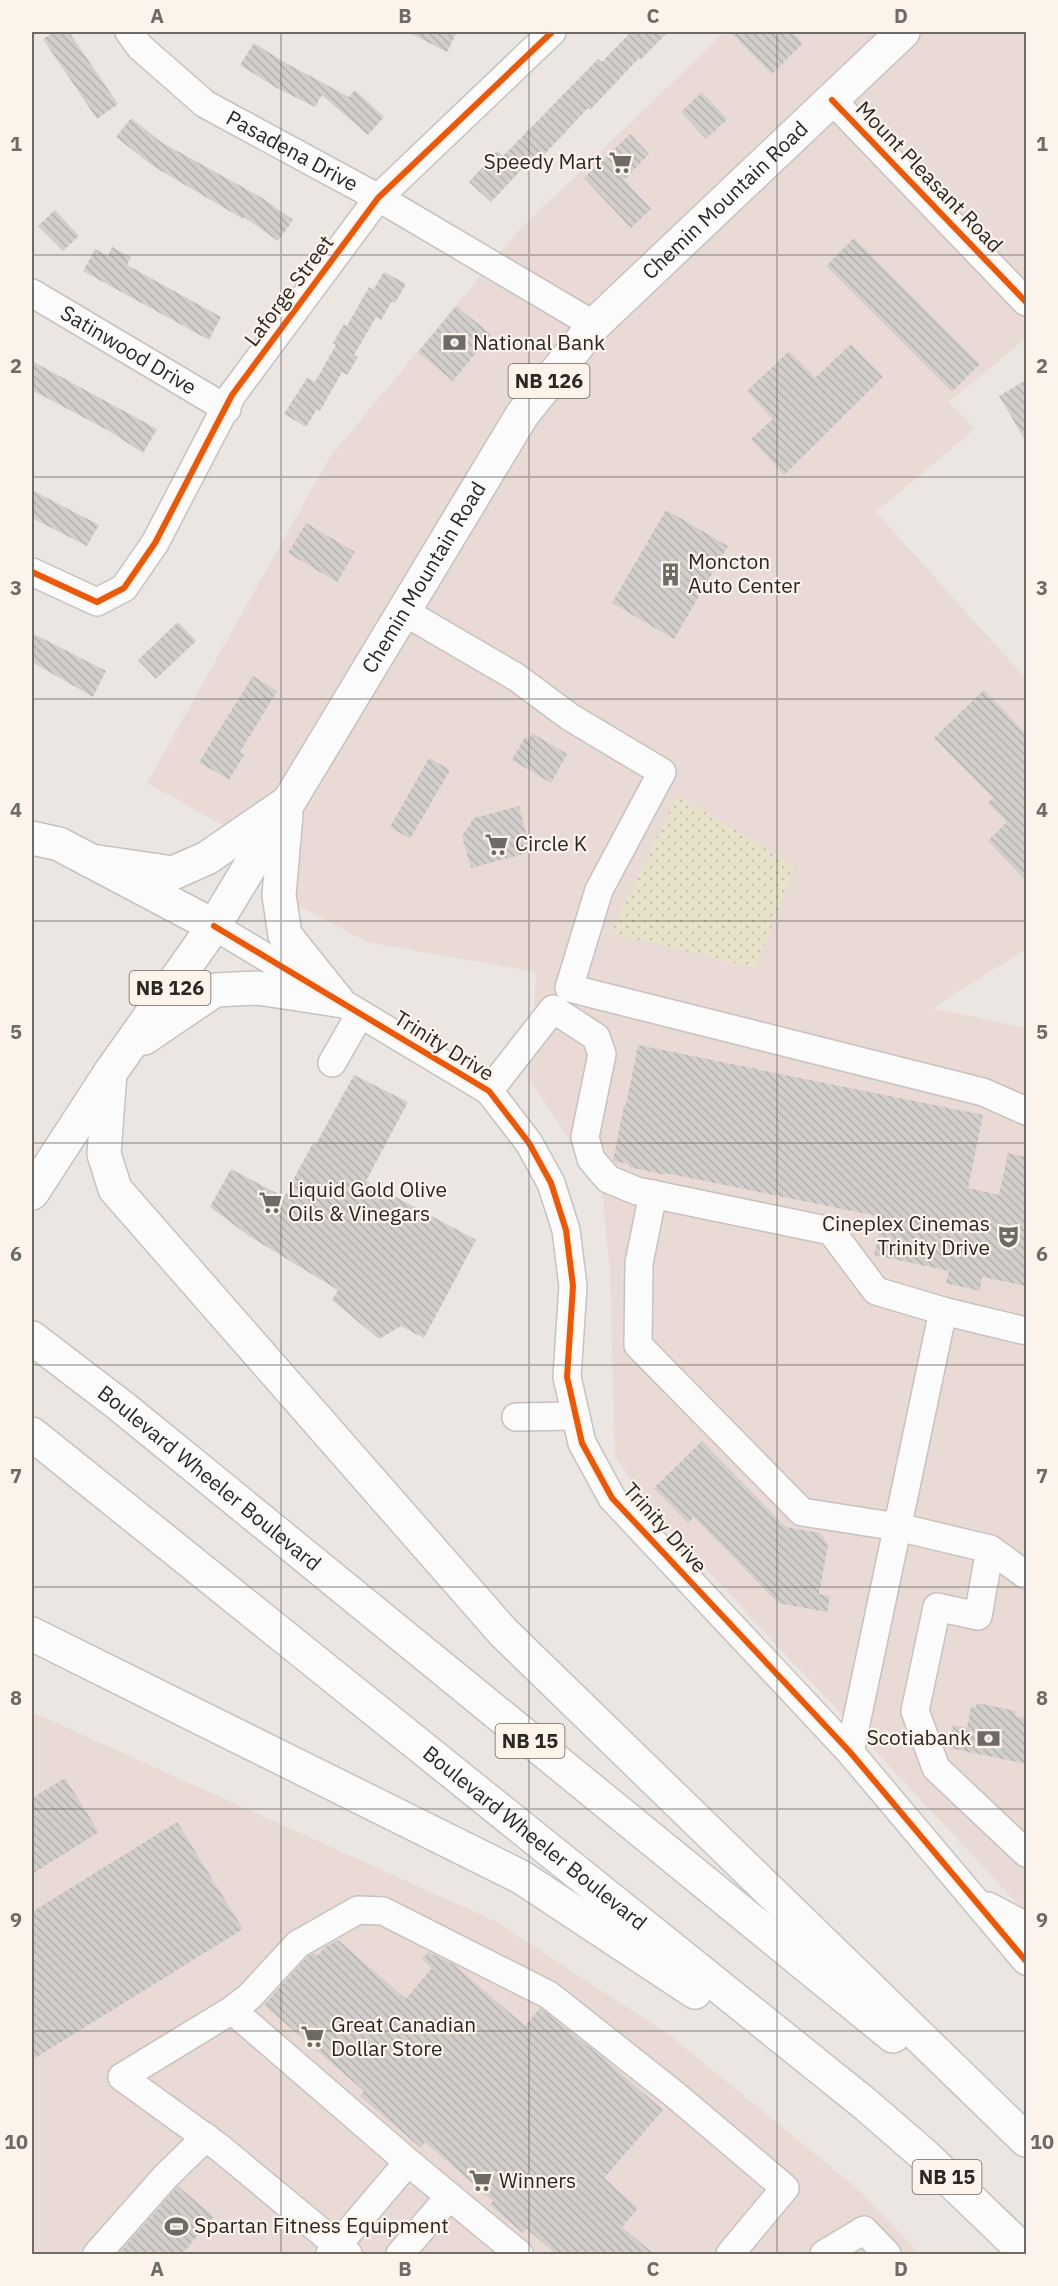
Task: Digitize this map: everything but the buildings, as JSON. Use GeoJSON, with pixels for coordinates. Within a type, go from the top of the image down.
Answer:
{"type":"FeatureCollection","features":[{"type":"Feature","properties":{"kind":"main road","name":"Chemin Mountain Road"},"geometry":{"type":"LineString","coordinates":[[32,1193],[118,1062],[214,926],[522,415],[594,325],[903,32]]}},
{"type":"Feature","properties":{"kind":"main road"},"geometry":{"type":"LineString","coordinates":[[91,861],[173,873],[207,858],[287,803]]}},
{"type":"Feature","properties":{"kind":"main road"},"geometry":{"type":"LineString","coordinates":[[287,803],[279,896],[285,935],[349,1007]]}},
{"type":"Feature","properties":{"kind":"main road"},"geometry":{"type":"LineString","coordinates":[[32,837],[59,844],[214,926]]}},
{"type":"Feature","properties":{"kind":"main road"},"geometry":{"type":"LineString","coordinates":[[349,1007],[258,988],[215,990],[118,1062],[104,1154],[115,1189],[503,1632],[1026,2140]]}},
{"type":"Feature","properties":{"kind":"main road","name":"Boulevard Wheeler Boulevard"},"geometry":{"type":"LineString","coordinates":[[32,1338],[121,1406],[1026,2146]]}},
{"type":"Feature","properties":{"kind":"main road","name":"Boulevard Wheeler Boulevard"},"geometry":{"type":"LineString","coordinates":[[32,1434],[864,2103],[924,2155],[1026,2253]]}},
{"type":"Feature","properties":{"kind":"main road"},"geometry":{"type":"LineString","coordinates":[[32,1635],[521,1877],[864,2103]]}},
{"type":"Feature","properties":{"kind":"street","name":"Pasadena Drive"},"geometry":{"type":"LineString","coordinates":[[129,32],[140,47],[205,104],[378,198],[594,325]]}},
{"type":"Feature","properties":{"kind":"street","name":"Laforge Street"},"geometry":{"type":"LineString","coordinates":[[32,572],[98,602],[124,588],[155,543],[232,395],[378,198],[552,32]]}},
{"type":"Feature","properties":{"kind":"street","name":"Mount Pleasant Road"},"geometry":{"type":"LineString","coordinates":[[832,100],[1026,302]]}},
{"type":"Feature","properties":{"kind":"street","name":"Satinwood Drive"},"geometry":{"type":"LineString","coordinates":[[32,293],[226,409]]}},
{"type":"Feature","properties":{"kind":"street"},"geometry":{"type":"LineString","coordinates":[[403,611],[516,676],[570,717],[662,772],[599,890],[569,988],[489,1091]]}},
{"type":"Feature","properties":{"kind":"street","name":"Trinity Drive"},"geometry":{"type":"LineString","coordinates":[[214,926],[489,1091],[529,1143],[551,1184],[566,1230],[573,1286],[567,1377],[582,1443],[612,1498],[850,1752],[1026,1961]]}},
{"type":"Feature","properties":{"kind":"street"},"geometry":{"type":"LineString","coordinates":[[569,988],[983,1092],[1026,1111]]}},
{"type":"Feature","properties":{"kind":"street"},"geometry":{"type":"LineString","coordinates":[[332,1063],[349,1007]]}},
{"type":"Feature","properties":{"kind":"street"},"geometry":{"type":"LineString","coordinates":[[553,1010],[596,1037],[602,1054],[585,1137],[591,1159],[608,1179],[637,1191],[831,1230],[876,1291],[943,1311],[1026,1331]]}},
{"type":"Feature","properties":{"kind":"street"},"geometry":{"type":"LineString","coordinates":[[653,1194],[639,1263],[638,1345],[802,1512],[898,1527],[990,1549],[1026,1575]]}},
{"type":"Feature","properties":{"kind":"street"},"geometry":{"type":"LineString","coordinates":[[850,1752],[943,1311]]}},
{"type":"Feature","properties":{"kind":"street"},"geometry":{"type":"LineString","coordinates":[[516,1417],[576,1416]]}},
{"type":"Feature","properties":{"kind":"street"},"geometry":{"type":"LineString","coordinates":[[990,1549],[978,1616],[937,1607],[915,1712],[936,1768],[1026,1853]]}},
{"type":"Feature","properties":{"kind":"street"},"geometry":{"type":"LineString","coordinates":[[974,1899],[1026,1926]]}},
{"type":"Feature","properties":{"kind":"street"},"geometry":{"type":"LineString","coordinates":[[408,2162],[338,2252],[206,2137],[122,2077],[232,2010],[249,1996],[298,1944],[358,1911],[383,1911],[549,1995],[674,2094],[785,2188],[730,2254]]}},
{"type":"Feature","properties":{"kind":"street"},"geometry":{"type":"LineString","coordinates":[[232,2010],[449,2197],[519,2254]]}},
{"type":"Feature","properties":{"kind":"street"},"geometry":{"type":"LineString","coordinates":[[97,2254],[166,2176],[206,2137]]}},
{"type":"Feature","properties":{"kind":"street"},"geometry":{"type":"LineString","coordinates":[[400,2254],[449,2197]]}},
{"type":"Feature","properties":{"kind":"street"},"geometry":{"type":"LineString","coordinates":[[824,2254],[864,2230],[887,2254]]}},
{"type":"Feature","properties":{"kind":"shaded area"},"geometry":{"type":"Polygon","coordinates":[[[725,32],[1026,32],[1026,338],[949,402],[975,429],[876,512],[1026,679],[1026,949],[933,1008],[1026,1028],[1026,1913],[654,1513],[615,1457],[610,1273],[602,1193],[530,1079],[536,972],[367,942],[279,895],[241,835],[147,783],[329,458],[518,231],[725,32]]]}},
{"type":"Feature","properties":{"kind":"shaded area"},"geometry":{"type":"Polygon","coordinates":[[[32,1712],[497,1922],[671,2036],[859,2190],[920,2254],[32,2254],[32,1712]]]}},
{"type":"Feature","properties":{"kind":"sand"},"geometry":{"type":"Polygon","coordinates":[[[677,795],[795,866],[756,968],[611,933],[677,795]]]}},
{"type":"Feature","properties":{"kind":"cycle path"},"geometry":{"type":"LineString","coordinates":[[32,572],[97,602],[124,588],[155,543],[232,395],[378,198],[552,32]]}},
{"type":"Feature","properties":{"kind":"cycle path"},"geometry":{"type":"LineString","coordinates":[[832,100],[1026,302]]}},
{"type":"Feature","properties":{"kind":"cycle path"},"geometry":{"type":"LineString","coordinates":[[214,926],[489,1091],[529,1143],[551,1183],[566,1230],[573,1286],[567,1377],[582,1443],[612,1498],[850,1752],[1026,1961]]}},
{"type":"Feature","properties":{"kind":"place","name":"Speedy Mart"},"geometry":{"type":"Point","coordinates":[620,162]}},
{"type":"Feature","properties":{"kind":"place","name":"National Bank"},"geometry":{"type":"Point","coordinates":[455,343]}},
{"type":"Feature","properties":{"kind":"place","name":"Moncton Auto Center"},"geometry":{"type":"Point","coordinates":[670,574]}},
{"type":"Feature","properties":{"kind":"place","name":"Circle K"},"geometry":{"type":"Point","coordinates":[497,844]}},
{"type":"Feature","properties":{"kind":"place","name":"Liquid Gold Olive Oils & Vinegars"},"geometry":{"type":"Point","coordinates":[270,1202]}},
{"type":"Feature","properties":{"kind":"place","name":"Cineplex Cinemas Trinity Drive"},"geometry":{"type":"Point","coordinates":[1008,1236]}},
{"type":"Feature","properties":{"kind":"place","name":"Scotiabank"},"geometry":{"type":"Point","coordinates":[989,1738]}},
{"type":"Feature","properties":{"kind":"place","name":"Great Canadian Dollar Store"},"geometry":{"type":"Point","coordinates":[313,2037]}},
{"type":"Feature","properties":{"kind":"place","name":"Winners"},"geometry":{"type":"Point","coordinates":[481,2181]}},
{"type":"Feature","properties":{"kind":"place","name":"Spartan Fitness Equipment"},"geometry":{"type":"Point","coordinates":[176,2226]}}]}
